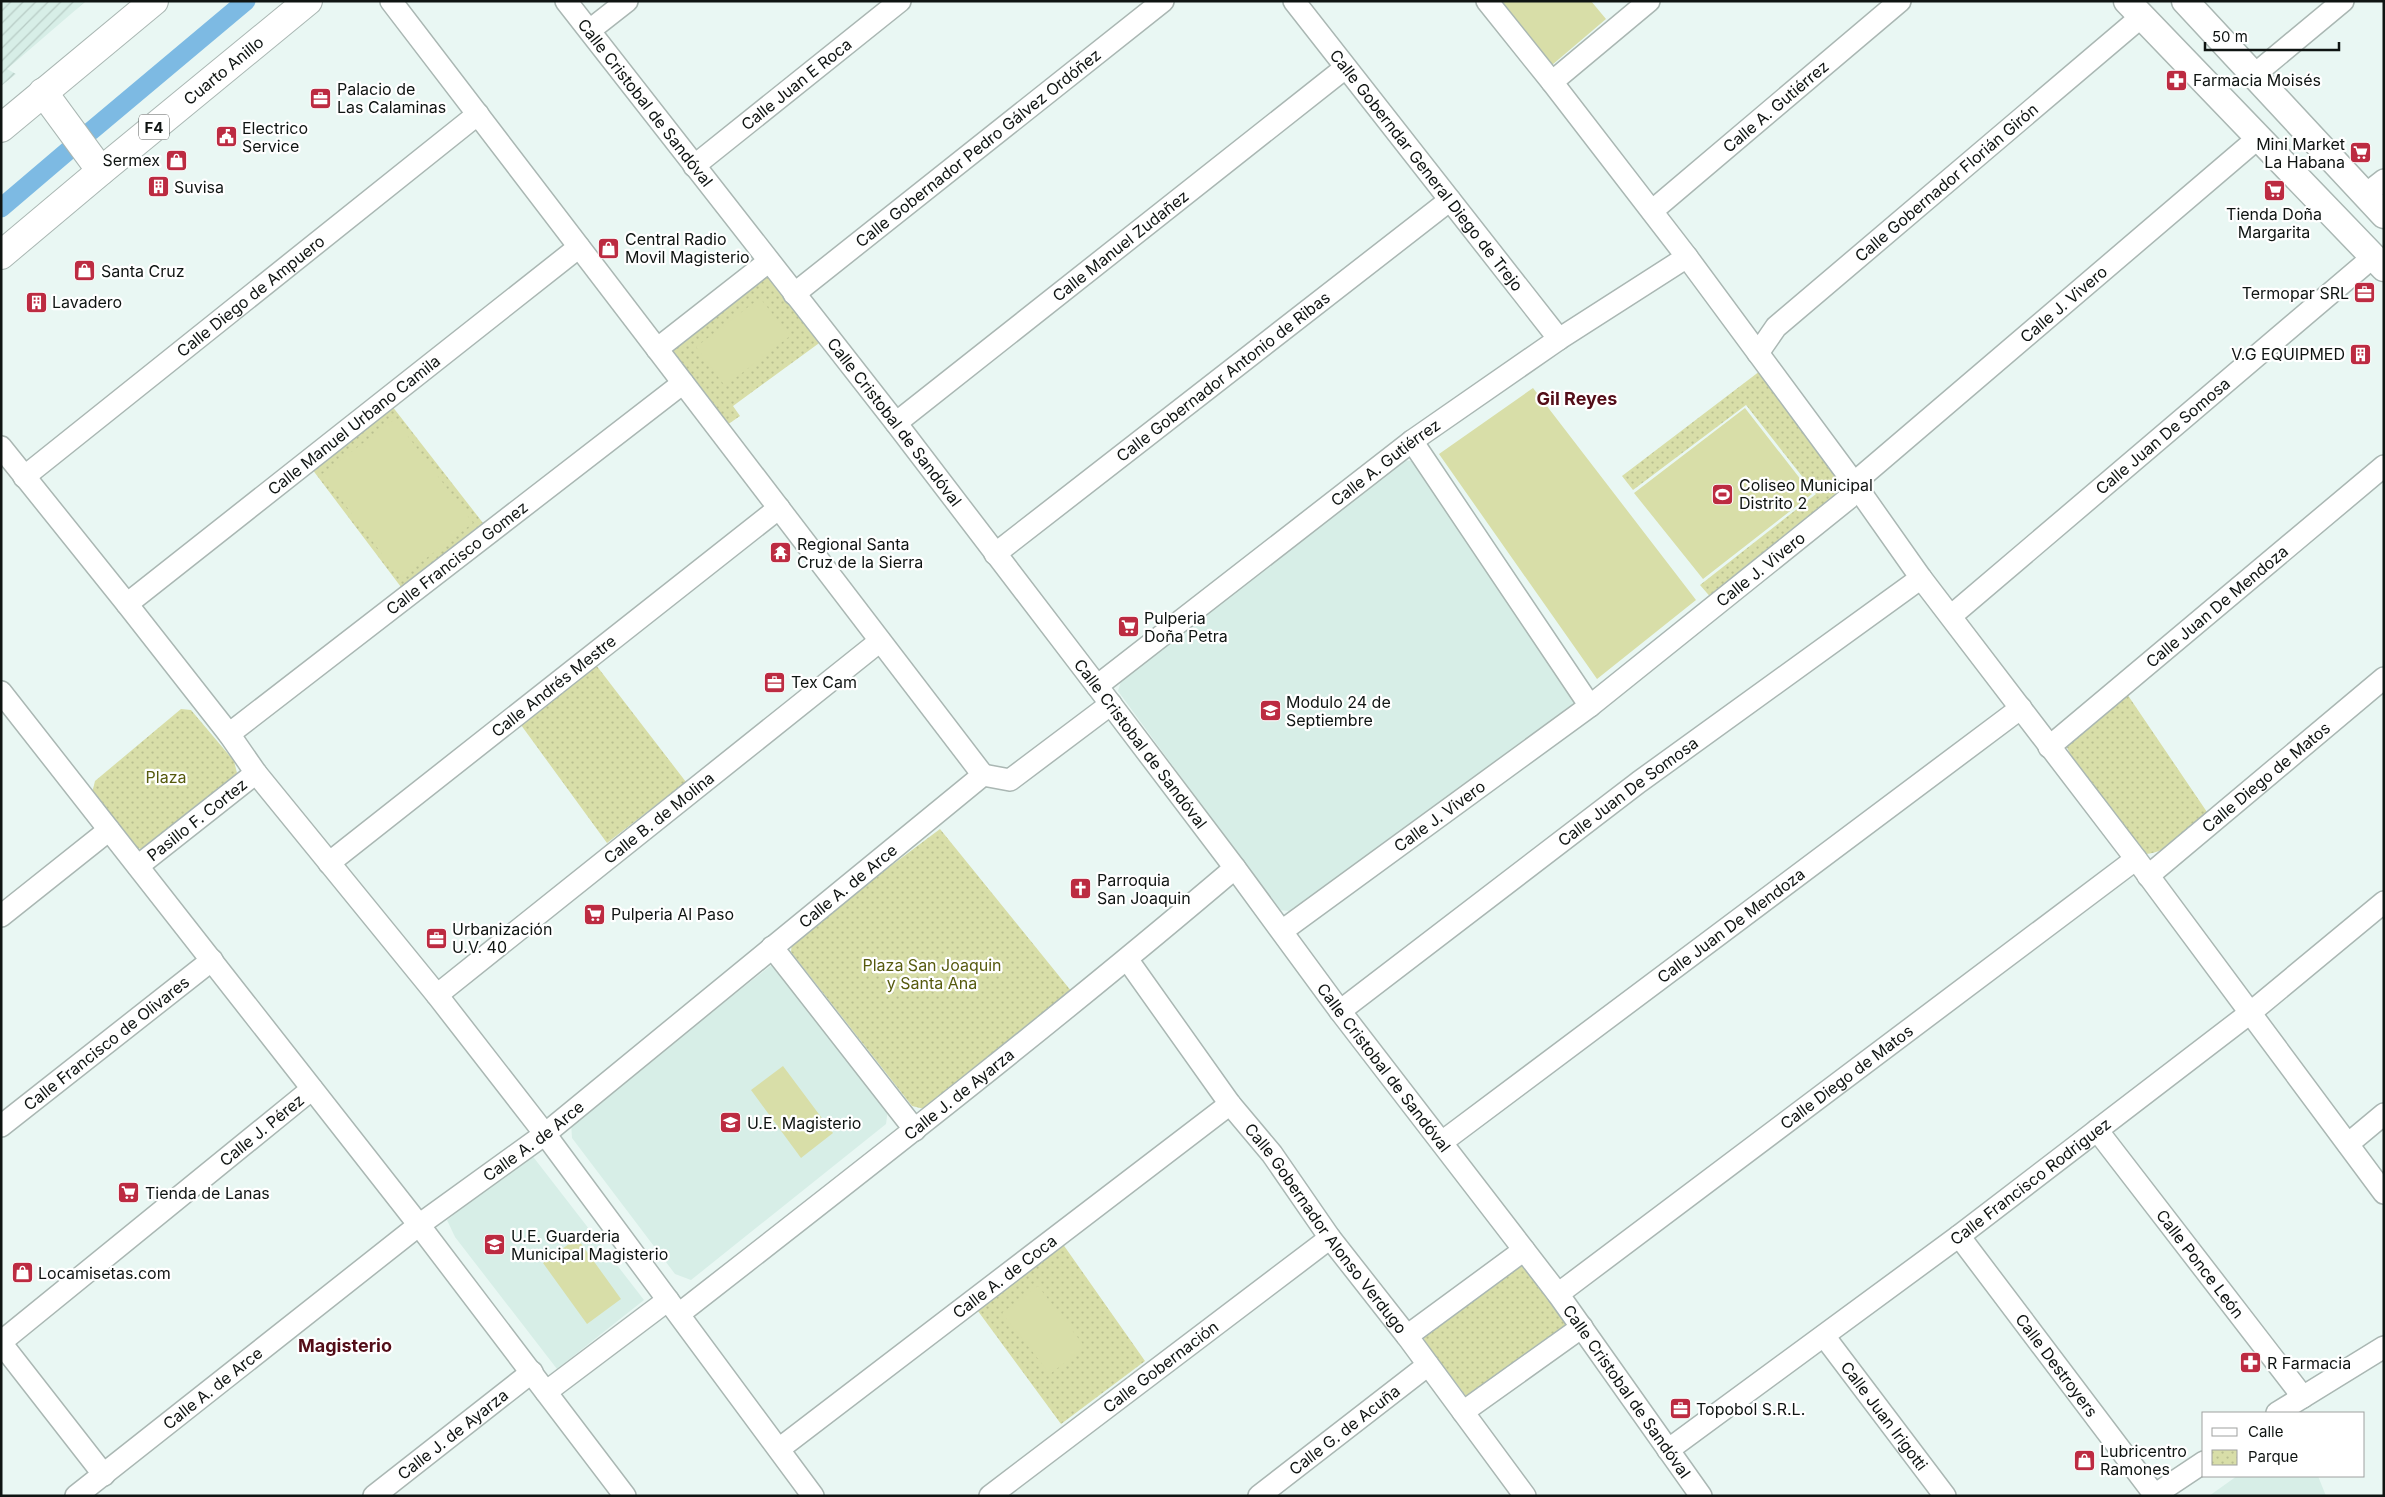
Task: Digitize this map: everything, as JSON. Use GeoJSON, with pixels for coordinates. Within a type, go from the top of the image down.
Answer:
{"type":"FeatureCollection","features":[{"type":"Feature","properties":{"kind":"highway"},"geometry":{"type":"LineString","coordinates":[[1,128],[154,1]]}},
{"type":"Feature","properties":{"kind":"highway","name":"Cuarto Anillo"},"geometry":{"type":"LineString","coordinates":[[1,255],[93,161],[294,5]]}},
{"type":"Feature","properties":{"kind":"highway"},"geometry":{"type":"LineString","coordinates":[[43,92],[93,161]]}},
{"type":"Feature","properties":{"kind":"main road"},"geometry":{"type":"LineString","coordinates":[[2186,1],[2254,75],[2375,187],[2384,215]]}},
{"type":"Feature","properties":{"kind":"main road"},"geometry":{"type":"LineString","coordinates":[[2134,9],[2378,262]]}},
{"type":"Feature","properties":{"kind":"street"},"geometry":{"type":"LineString","coordinates":[[391,1],[983,775],[1010,780],[1111,704]]}},
{"type":"Feature","properties":{"kind":"street","name":"Calle Cristobal de Sandóval"},"geometry":{"type":"LineString","coordinates":[[566,1],[768,262],[896,423],[1098,686],[1340,1010],[1558,1294],[1701,1496]]}},
{"type":"Feature","properties":{"kind":"street"},"geometry":{"type":"LineString","coordinates":[[590,30],[627,1]]}},
{"type":"Feature","properties":{"kind":"street","name":"Calle Juan E Roca"},"geometry":{"type":"LineString","coordinates":[[694,166],[900,1]]}},
{"type":"Feature","properties":{"kind":"street","name":"Calle Gobernador Pedro Gálvez Ordóñez"},"geometry":{"type":"LineString","coordinates":[[794,294],[1162,1]]}},
{"type":"Feature","properties":{"kind":"street","name":"Calle Goberndar General Diego de Trejo"},"geometry":{"type":"LineString","coordinates":[[1294,1],[1560,339]]}},
{"type":"Feature","properties":{"kind":"street"},"geometry":{"type":"LineString","coordinates":[[1486,1],[1552,82],[1652,211],[1854,483],[1921,578],[2142,868],[2384,1193]]}},
{"type":"Feature","properties":{"kind":"street"},"geometry":{"type":"LineString","coordinates":[[1552,82],[1650,1]]}},
{"type":"Feature","properties":{"kind":"street","name":"Calle A. Gutiérrez"},"geometry":{"type":"LineString","coordinates":[[1652,211],[1900,1]]}},
{"type":"Feature","properties":{"kind":"street"},"geometry":{"type":"LineString","coordinates":[[2254,75],[2343,1]]}},
{"type":"Feature","properties":{"kind":"street","name":"Calle Gobernador Florián Girón"},"geometry":{"type":"LineString","coordinates":[[1758,353],[1776,327],[2134,9]]}},
{"type":"Feature","properties":{"kind":"street","name":"Calle Manuel Zudañez"},"geometry":{"type":"LineString","coordinates":[[896,423],[1345,68]]}},
{"type":"Feature","properties":{"kind":"street","name":"Calle Diego de Ampuero"},"geometry":{"type":"LineString","coordinates":[[24,477],[478,114]]}},
{"type":"Feature","properties":{"kind":"street","name":"Calle J. Vivero"},"geometry":{"type":"LineString","coordinates":[[1282,932],[1590,706],[1849,498],[1854,483],[2258,138]]}},
{"type":"Feature","properties":{"kind":"street","name":"Calle Gobernador Antonio de Ribas"},"geometry":{"type":"LineString","coordinates":[[995,554],[1450,200]]}},
{"type":"Feature","properties":{"kind":"street","name":"Calle Manuel Urbano Camila"},"geometry":{"type":"LineString","coordinates":[[128,604],[579,247]]}},
{"type":"Feature","properties":{"kind":"street","name":"Calle A. Gutiérrez"},"geometry":{"type":"LineString","coordinates":[[1098,686],[1412,441],[1560,339],[1687,258]]}},
{"type":"Feature","properties":{"kind":"street"},"geometry":{"type":"LineString","coordinates":[[657,349],[768,262]]}},
{"type":"Feature","properties":{"kind":"street","name":"Calle Juan De Somosa"},"geometry":{"type":"LineString","coordinates":[[1951,616],[2378,262]]}},
{"type":"Feature","properties":{"kind":"street","name":"Calle Francisco Gomez"},"geometry":{"type":"LineString","coordinates":[[228,734],[683,382]]}},
{"type":"Feature","properties":{"kind":"street"},"geometry":{"type":"LineString","coordinates":[[1412,441],[1590,706]]}},
{"type":"Feature","properties":{"kind":"street"},"geometry":{"type":"LineString","coordinates":[[1,447],[128,604],[256,773],[436,995],[545,1134],[813,1496]]}},
{"type":"Feature","properties":{"kind":"street","name":"Calle Juan De Mendoza"},"geometry":{"type":"LineString","coordinates":[[2049,747],[2384,466]]}},
{"type":"Feature","properties":{"kind":"street","name":"Calle Andrés Mestre"},"geometry":{"type":"LineString","coordinates":[[329,864],[779,508]]}},
{"type":"Feature","properties":{"kind":"street","name":"Calle Juan De Somosa"},"geometry":{"type":"LineString","coordinates":[[1340,1010],[1639,782],[1921,578]]}},
{"type":"Feature","properties":{"kind":"street","name":"Calle B. de Molina"},"geometry":{"type":"LineString","coordinates":[[436,995],[880,641]]}},
{"type":"Feature","properties":{"kind":"street","name":"Calle Diego de Matos"},"geometry":{"type":"LineString","coordinates":[[1558,1294],[2142,868],[2384,678]]}},
{"type":"Feature","properties":{"kind":"street"},"geometry":{"type":"LineString","coordinates":[[3,700],[138,866],[420,1225],[625,1496]]}},
{"type":"Feature","properties":{"kind":"street","name":"Calle Juan De Mendoza"},"geometry":{"type":"LineString","coordinates":[[1442,1142],[2021,708]]}},
{"type":"Feature","properties":{"kind":"street","name":"Pasillo F. Cortez"},"geometry":{"type":"LineString","coordinates":[[138,866],[256,773]]}},
{"type":"Feature","properties":{"kind":"street","name":"Calle A. de Arce"},"geometry":{"type":"LineString","coordinates":[[76,1496],[420,1225],[545,1134],[983,775]]}},
{"type":"Feature","properties":{"kind":"street"},"geometry":{"type":"LineString","coordinates":[[1,916],[109,830]]}},
{"type":"Feature","properties":{"kind":"street","name":"Calle J. de Ayarza"},"geometry":{"type":"LineString","coordinates":[[546,1392],[673,1307],[915,1130],[1128,960],[1235,868]]}},
{"type":"Feature","properties":{"kind":"street","name":"Calle Francisco Rodriguez"},"geometry":{"type":"LineString","coordinates":[[1668,1450],[1959,1236],[2250,1013],[2384,902]]}},
{"type":"Feature","properties":{"kind":"street"},"geometry":{"type":"LineString","coordinates":[[772,947],[915,1130]]}},
{"type":"Feature","properties":{"kind":"street","name":"Calle Francisco de Olivares"},"geometry":{"type":"LineString","coordinates":[[1,1126],[212,960]]}},
{"type":"Feature","properties":{"kind":"street","name":"Calle Gobernador Alonso Verdugo"},"geometry":{"type":"LineString","coordinates":[[1128,960],[1230,1104],[1272,1154],[1330,1238],[1407,1336],[1525,1496]]}},
{"type":"Feature","properties":{"kind":"street","name":"Calle J. Pérez"},"geometry":{"type":"LineString","coordinates":[[1,1342],[312,1088]]}},
{"type":"Feature","properties":{"kind":"street","name":"Calle A. de Coca"},"geometry":{"type":"LineString","coordinates":[[779,1450],[1230,1104]]}},
{"type":"Feature","properties":{"kind":"street"},"geometry":{"type":"LineString","coordinates":[[2348,1144],[2384,1114]]}},
{"type":"Feature","properties":{"kind":"street","name":"Calle Ponce León"},"geometry":{"type":"LineString","coordinates":[[2097,1130],[2303,1397]]}},
{"type":"Feature","properties":{"kind":"street","name":"Calle Destroyers"},"geometry":{"type":"LineString","coordinates":[[1959,1236],[2154,1495]]}},
{"type":"Feature","properties":{"kind":"street","name":"Calle Gobernación"},"geometry":{"type":"LineString","coordinates":[[990,1496],[1330,1238]]}},
{"type":"Feature","properties":{"kind":"street"},"geometry":{"type":"LineString","coordinates":[[1407,1336],[1524,1250]]}},
{"type":"Feature","properties":{"kind":"street"},"geometry":{"type":"LineString","coordinates":[[1463,1412],[1582,1328]]}},
{"type":"Feature","properties":{"kind":"street","name":"Calle Juan Irigotti"},"geometry":{"type":"LineString","coordinates":[[1824,1336],[1945,1496]]}},
{"type":"Feature","properties":{"kind":"street"},"geometry":{"type":"LineString","coordinates":[[1,1342],[104,1475]]}},
{"type":"Feature","properties":{"kind":"street"},"geometry":{"type":"LineString","coordinates":[[2279,1412],[2384,1347]]}},
{"type":"Feature","properties":{"kind":"street","name":"Calle G. de Acuña"},"geometry":{"type":"LineString","coordinates":[[1259,1496],[1428,1365]]}},
{"type":"Feature","properties":{"kind":"street","name":"Calle J. de Ayarza"},"geometry":{"type":"LineString","coordinates":[[374,1496],[532,1372]]}},
{"type":"Feature","properties":{"kind":"street"},"geometry":{"type":"LineString","coordinates":[[2154,1495],[2202,1463]]}},
{"type":"Feature","properties":{"kind":"shaded area"},"geometry":{"type":"Polygon","coordinates":[[[1,1],[86,1],[7,69],[16,74],[1,86],[1,1]]]}},
{"type":"Feature","properties":{"kind":"shaded area"},"geometry":{"type":"Polygon","coordinates":[[[1403,460],[1419,462],[1576,691],[1575,706],[1290,911],[1278,910],[1118,691],[1122,678],[1403,460]]]}},
{"type":"Feature","properties":{"kind":"shaded area"},"geometry":{"type":"Polygon","coordinates":[[[773,964],[888,1109],[886,1124],[691,1280],[675,1274],[572,1138],[571,1122],[773,964]]]}},
{"type":"Feature","properties":{"kind":"shaded area"},"geometry":{"type":"Polygon","coordinates":[[[531,1154],[644,1300],[557,1369],[455,1237],[447,1220],[531,1154]]]}},
{"type":"Feature","properties":{"kind":"shaded area"},"geometry":{"type":"Polygon","coordinates":[[[2236,1477],[2318,1477],[2326,1496],[2209,1496],[2236,1477]]]}},
{"type":"Feature","properties":{"kind":"green space"},"geometry":{"type":"Polygon","coordinates":[[[1500,1],[1591,1],[1606,19],[1552,65],[1500,1]]]}},
{"type":"Feature","properties":{"kind":"green space"},"geometry":{"type":"Polygon","coordinates":[[[767,270],[822,341],[733,406],[740,416],[727,425],[668,349],[767,270]]]}},
{"type":"Feature","properties":{"kind":"green space"},"geometry":{"type":"Polygon","coordinates":[[[760,298],[790,336],[725,386],[696,347],[760,298]]]}},
{"type":"Feature","properties":{"kind":"green space"},"geometry":{"type":"Polygon","coordinates":[[[1760,371],[1844,485],[1836,500],[1713,600],[1700,585],[1816,494],[1746,405],[1633,490],[1622,476],[1760,371]]]}},
{"type":"Feature","properties":{"kind":"green space"},"geometry":{"type":"Polygon","coordinates":[[[1533,388],[1696,600],[1597,679],[1439,454],[1533,388]]]}},
{"type":"Feature","properties":{"kind":"green space"},"geometry":{"type":"Polygon","coordinates":[[[392,406],[483,523],[401,587],[312,469],[392,406]]]}},
{"type":"Feature","properties":{"kind":"green space","name":"Coliseo Municipal Distrito 2"},"geometry":{"type":"Polygon","coordinates":[[[1745,408],[1812,494],[1703,579],[1634,493],[1745,408]]]}},
{"type":"Feature","properties":{"kind":"green space"},"geometry":{"type":"Polygon","coordinates":[[[395,419],[473,523],[400,578],[322,474],[395,419]]]}},
{"type":"Feature","properties":{"kind":"green space"},"geometry":{"type":"Polygon","coordinates":[[[596,665],[686,782],[607,843],[521,725],[596,665]]]}},
{"type":"Feature","properties":{"kind":"green space"},"geometry":{"type":"Polygon","coordinates":[[[2125,691],[2207,812],[2206,816],[2186,833],[2170,845],[2154,853],[2146,854],[2141,849],[2070,754],[2066,745],[2125,691]]]}},
{"type":"Feature","properties":{"kind":"green space","name":"Plaza"},"geometry":{"type":"Polygon","coordinates":[[[181,709],[191,710],[234,761],[237,773],[146,847],[141,849],[134,847],[92,793],[95,781],[181,709]]]}},
{"type":"Feature","properties":{"kind":"green space","name":"Plaza San Joaquin y Santa Ana"},"geometry":{"type":"Polygon","coordinates":[[[940,829],[1072,992],[924,1109],[912,1106],[791,952],[792,940],[940,829]]]}},
{"type":"Feature","properties":{"kind":"green space"},"geometry":{"type":"Polygon","coordinates":[[[783,1066],[833,1133],[801,1158],[751,1090],[783,1066]]]}},
{"type":"Feature","properties":{"kind":"green space"},"geometry":{"type":"Polygon","coordinates":[[[577,1238],[621,1299],[587,1324],[543,1263],[577,1238]]]}},
{"type":"Feature","properties":{"kind":"green space"},"geometry":{"type":"Polygon","coordinates":[[[1060,1240],[1145,1361],[1061,1424],[975,1307],[1060,1240]]]}},
{"type":"Feature","properties":{"kind":"green space"},"geometry":{"type":"Polygon","coordinates":[[[1516,1264],[1524,1265],[1570,1330],[1469,1400],[1425,1342],[1423,1335],[1516,1264]]]}},
{"type":"Feature","properties":{"kind":"green space"},"geometry":{"type":"Polygon","coordinates":[[[1038,1286],[1085,1347],[1050,1374],[1002,1313],[1038,1286]]]}},
{"type":"Feature","properties":{"kind":"waterway"},"geometry":{"type":"LineString","coordinates":[[91,131],[246,1]]}},
{"type":"Feature","properties":{"kind":"waterway"},"geometry":{"type":"LineString","coordinates":[[1,208],[69,150]]}},
{"type":"Feature","properties":{"kind":"place","name":"Farmacia Moisés"},"geometry":{"type":"Point","coordinates":[2177,80]}},
{"type":"Feature","properties":{"kind":"place","name":"Palacio de Las Calaminas"},"geometry":{"type":"Point","coordinates":[321,98]}},
{"type":"Feature","properties":{"kind":"place","name":"Electrico Service"},"geometry":{"type":"Point","coordinates":[226,137]}},
{"type":"Feature","properties":{"kind":"place","name":"Mini Market La Habana"},"geometry":{"type":"Point","coordinates":[2361,153]}},
{"type":"Feature","properties":{"kind":"place","name":"Sermex"},"geometry":{"type":"Point","coordinates":[176,160]}},
{"type":"Feature","properties":{"kind":"place","name":"Suvisa"},"geometry":{"type":"Point","coordinates":[158,187]}},
{"type":"Feature","properties":{"kind":"place","name":"Tienda Doña Margarita"},"geometry":{"type":"Point","coordinates":[2274,190]}},
{"type":"Feature","properties":{"kind":"place","name":"Central Radio Movil Magisterio"},"geometry":{"type":"Point","coordinates":[609,248]}},
{"type":"Feature","properties":{"kind":"place","name":"Santa Cruz"},"geometry":{"type":"Point","coordinates":[85,271]}},
{"type":"Feature","properties":{"kind":"place","name":"Termopar SRL"},"geometry":{"type":"Point","coordinates":[2365,293]}},
{"type":"Feature","properties":{"kind":"place","name":"Lavadero"},"geometry":{"type":"Point","coordinates":[36,302]}},
{"type":"Feature","properties":{"kind":"place","name":"V.G EQUIPMED"},"geometry":{"type":"Point","coordinates":[2361,354]}},
{"type":"Feature","properties":{"kind":"place","name":"Coliseo Municipal Distrito 2"},"geometry":{"type":"Point","coordinates":[1723,494]}},
{"type":"Feature","properties":{"kind":"place","name":"Regional Santa Cruz de la Sierra"},"geometry":{"type":"Point","coordinates":[781,553]}},
{"type":"Feature","properties":{"kind":"place","name":"Pulperia Doña Petra"},"geometry":{"type":"Point","coordinates":[1128,627]}},
{"type":"Feature","properties":{"kind":"place","name":"Tex Cam"},"geometry":{"type":"Point","coordinates":[775,682]}},
{"type":"Feature","properties":{"kind":"place","name":"Modulo 24 de Septiembre"},"geometry":{"type":"Point","coordinates":[1270,711]}},
{"type":"Feature","properties":{"kind":"place","name":"Parroquia San Joaquin"},"geometry":{"type":"Point","coordinates":[1081,889]}},
{"type":"Feature","properties":{"kind":"place","name":"Pulperia Al Paso"},"geometry":{"type":"Point","coordinates":[595,914]}},
{"type":"Feature","properties":{"kind":"place","name":"Urbanización U.V. 40"},"geometry":{"type":"Point","coordinates":[436,938]}},
{"type":"Feature","properties":{"kind":"place","name":"U.E. Magisterio"},"geometry":{"type":"Point","coordinates":[731,1123]}},
{"type":"Feature","properties":{"kind":"place","name":"Tienda de Lanas"},"geometry":{"type":"Point","coordinates":[129,1193]}},
{"type":"Feature","properties":{"kind":"place","name":"U.E. Guarderia Municipal Magisterio"},"geometry":{"type":"Point","coordinates":[495,1245]}},
{"type":"Feature","properties":{"kind":"place","name":"Locamisetas.com"},"geometry":{"type":"Point","coordinates":[22,1273]}},
{"type":"Feature","properties":{"kind":"place","name":"R Farmacia"},"geometry":{"type":"Point","coordinates":[2251,1363]}},
{"type":"Feature","properties":{"kind":"place","name":"Topobol S.R.L."},"geometry":{"type":"Point","coordinates":[1680,1409]}},
{"type":"Feature","properties":{"kind":"place","name":"Lubricentro Ramones"},"geometry":{"type":"Point","coordinates":[2084,1460]}},
{"type":"Feature","properties":{"kind":"district","name":"Gil Reyes"},"geometry":{"type":"Point","coordinates":[1577,398]}},
{"type":"Feature","properties":{"kind":"district","name":"Magisterio"},"geometry":{"type":"Point","coordinates":[345,1345]}}]}
